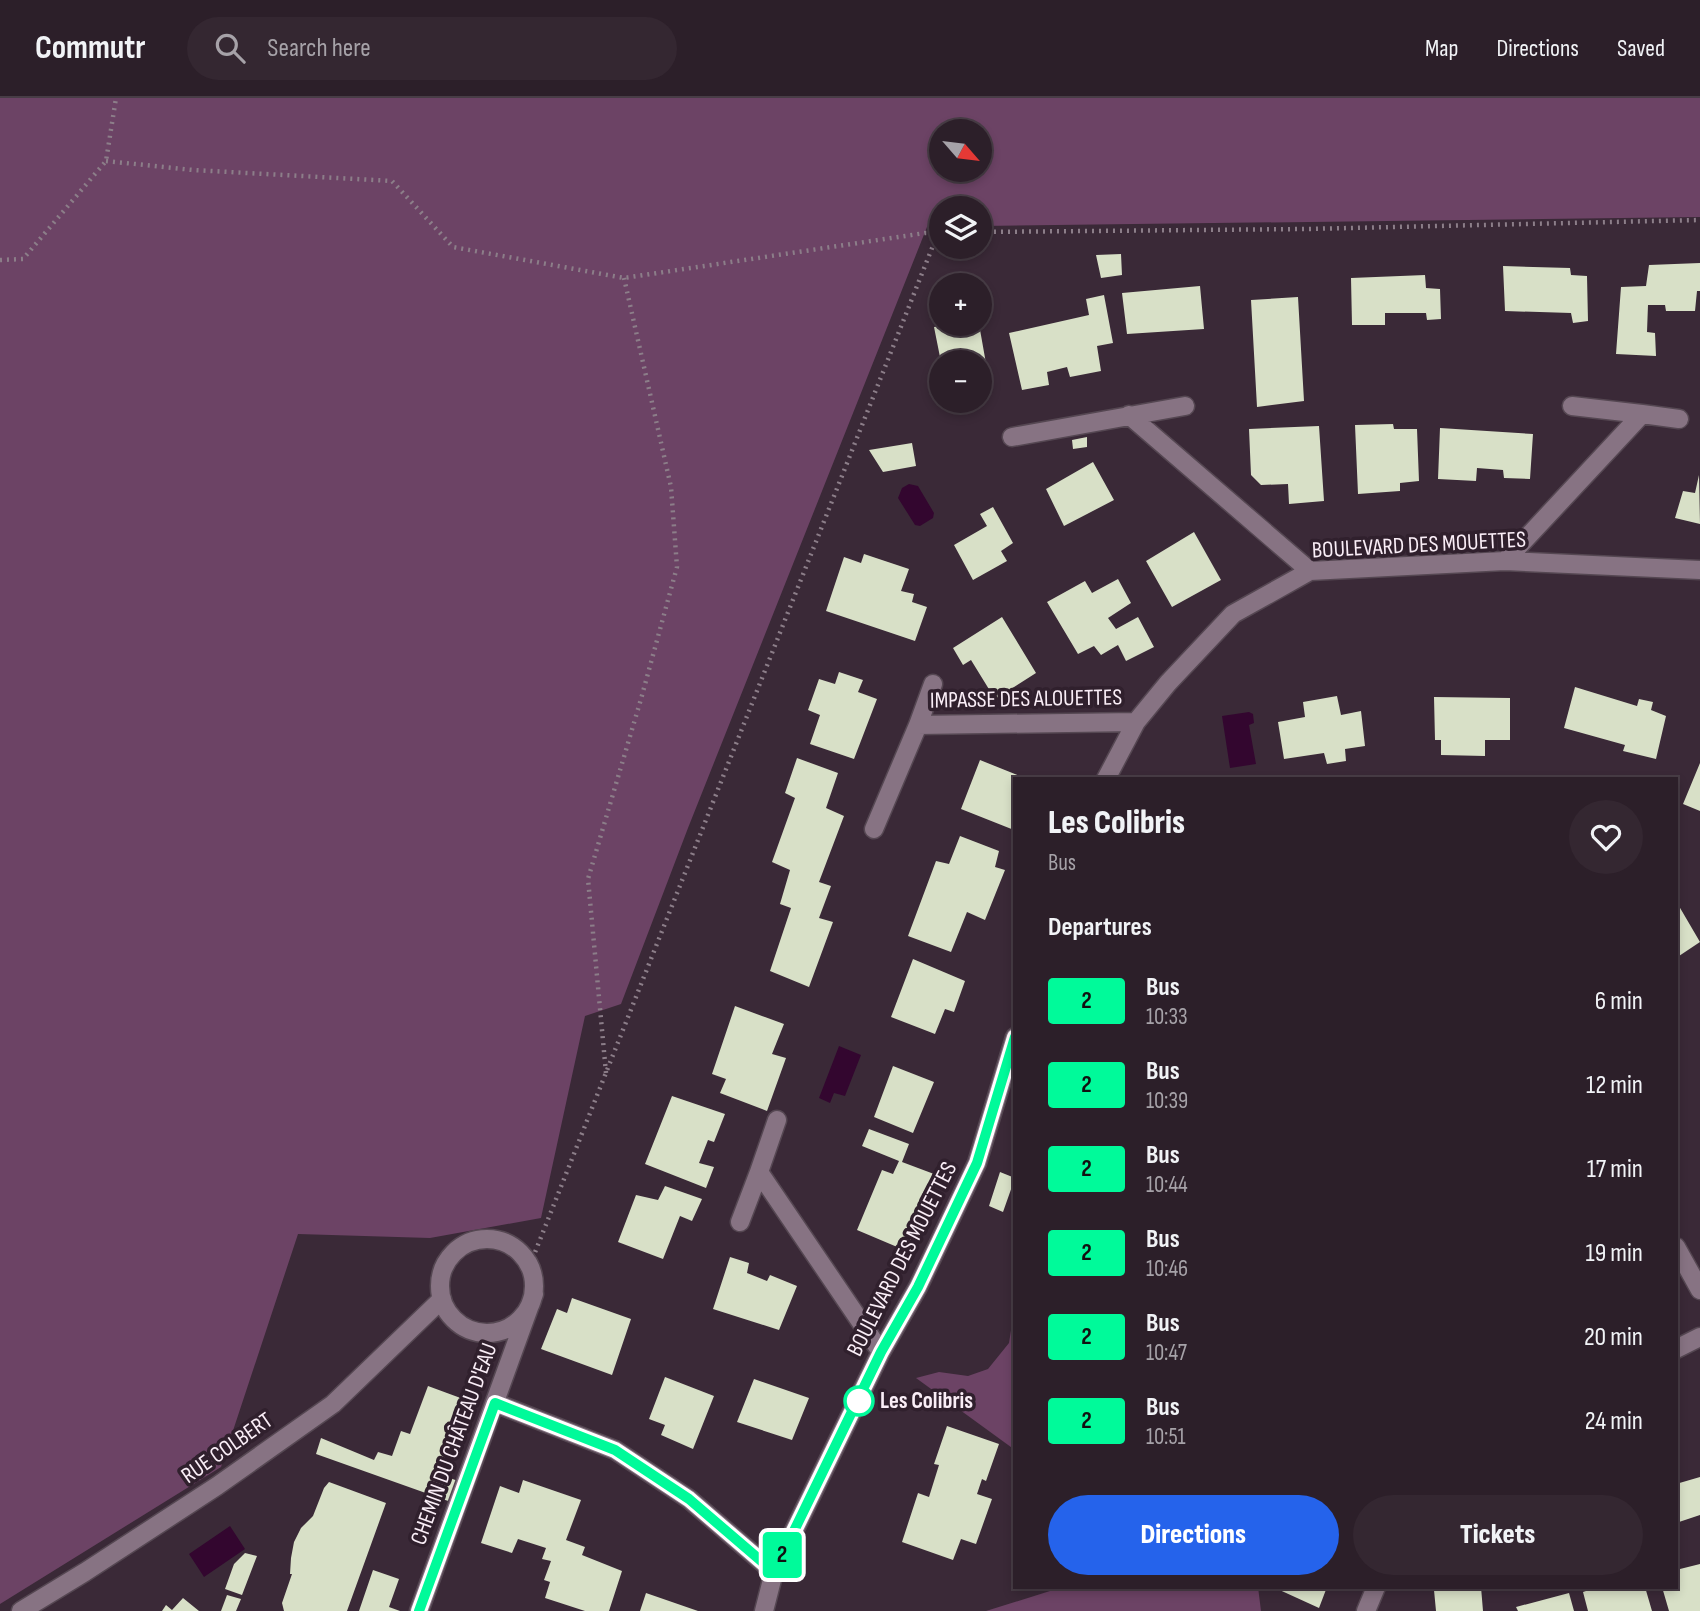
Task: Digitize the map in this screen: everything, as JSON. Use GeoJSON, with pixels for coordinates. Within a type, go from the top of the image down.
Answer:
{"type":"FeatureCollection","features":[{"type":"Feature","properties":{"kind":"street"},"geometry":{"type":"LineString","coordinates":[[1012,437],[1185,405]]}},
{"type":"Feature","properties":{"kind":"street"},"geometry":{"type":"LineString","coordinates":[[1573,406],[1679,419]]}},
{"type":"Feature","properties":{"kind":"street"},"geometry":{"type":"LineString","coordinates":[[1505,561],[1642,414]]}},
{"type":"Feature","properties":{"kind":"street"},"geometry":{"type":"LineString","coordinates":[[1129,415],[1310,572]]}},
{"type":"Feature","properties":{"kind":"street","name":"BOULEVARD DES MOUETTES"},"geometry":{"type":"LineString","coordinates":[[1107,777],[1136,722],[1168,683],[1233,614],[1310,572],[1505,561],[1700,570]]}},
{"type":"Feature","properties":{"kind":"street","name":"IMPASSE DES ALOUETTES"},"geometry":{"type":"LineString","coordinates":[[874,830],[933,684]]}},
{"type":"Feature","properties":{"kind":"street","name":"IMPASSE DES ALOUETTES"},"geometry":{"type":"LineString","coordinates":[[918,725],[1136,722]]}},
{"type":"Feature","properties":{"kind":"street","name":"BOULEVARD DES MOUETTES"},"geometry":{"type":"LineString","coordinates":[[764,1611],[774,1572],[881,1352],[918,1287],[977,1163],[1013,1044]]}},
{"type":"Feature","properties":{"kind":"street"},"geometry":{"type":"LineString","coordinates":[[740,1222],[777,1120]]}},
{"type":"Feature","properties":{"kind":"street"},"geometry":{"type":"LineString","coordinates":[[759,1172],[881,1352]]}},
{"type":"Feature","properties":{"kind":"street"},"geometry":{"type":"LineString","coordinates":[[488,1238],[504,1241],[521,1252],[530,1265],[534,1278],[534,1294],[528,1311],[517,1323],[503,1331],[481,1333],[466,1329],[449,1314],[442,1299],[441,1276],[447,1261],[456,1250],[471,1242],[488,1238]]}},
{"type":"Feature","properties":{"kind":"street"},"geometry":{"type":"LineString","coordinates":[[1678,1250],[1700,1290]]}},
{"type":"Feature","properties":{"kind":"street","name":"CHEMIN DU CHÂTEAU D'EAU"},"geometry":{"type":"LineString","coordinates":[[419,1611],[534,1294]]}},
{"type":"Feature","properties":{"kind":"street","name":"RUE COLBERT"},"geometry":{"type":"LineString","coordinates":[[20,1611],[217,1486],[333,1404],[442,1299]]}},
{"type":"Feature","properties":{"kind":"street"},"geometry":{"type":"LineString","coordinates":[[1678,1348],[1700,1337]]}},
{"type":"Feature","properties":{"kind":"street"},"geometry":{"type":"LineString","coordinates":[[495,1403],[615,1450],[689,1499],[774,1572]]}},
{"type":"Feature","properties":{"kind":"street"},"geometry":{"type":"LineString","coordinates":[[1366,1611],[1375,1589]]}},
{"type":"Feature","properties":{"kind":"path"},"geometry":{"type":"LineString","coordinates":[[0,260],[23,259],[106,161],[116,98]]}},
{"type":"Feature","properties":{"kind":"path"},"geometry":{"type":"LineString","coordinates":[[106,161],[193,170],[392,181],[453,247],[624,278],[929,233]]}},
{"type":"Feature","properties":{"kind":"path"},"geometry":{"type":"LineString","coordinates":[[992,232],[1320,229],[1700,220]]}},
{"type":"Feature","properties":{"kind":"path"},"geometry":{"type":"LineString","coordinates":[[530,1265],[930,259]]}},
{"type":"Feature","properties":{"kind":"path"},"geometry":{"type":"LineString","coordinates":[[606,1074],[588,879],[677,567],[671,486],[624,278]]}},
{"type":"Feature","properties":{"kind":"shaded area"},"geometry":{"type":"Polygon","coordinates":[[[0,98],[1700,98],[1700,217],[992,226],[992,196],[929,196],[929,227],[688,828],[621,1004],[585,1016],[541,1218],[430,1238],[298,1234],[221,1467],[0,1604],[0,98]]]}},
{"type":"Feature","properties":{"kind":"shaded area"},"geometry":{"type":"Polygon","coordinates":[[[909,484],[918,486],[934,513],[933,518],[920,526],[915,525],[898,498],[902,488],[909,484]]]}},
{"type":"Feature","properties":{"kind":"shaded area"},"geometry":{"type":"Polygon","coordinates":[[[1249,712],[1253,714],[1254,723],[1249,725],[1256,764],[1230,768],[1222,716],[1249,712]]]}},
{"type":"Feature","properties":{"kind":"shaded area"},"geometry":{"type":"Polygon","coordinates":[[[839,1046],[861,1055],[845,1096],[834,1093],[830,1103],[819,1098],[839,1046]]]}},
{"type":"Feature","properties":{"kind":"shaded area"},"geometry":{"type":"Polygon","coordinates":[[[1013,1318],[1013,1449],[916,1378],[939,1372],[968,1376],[988,1369],[1009,1343],[1013,1318]]]}},
{"type":"Feature","properties":{"kind":"shaded area"},"geometry":{"type":"Polygon","coordinates":[[[230,1526],[245,1549],[204,1577],[189,1554],[230,1526]]]}},
{"type":"Feature","properties":{"kind":"shaded area"},"geometry":{"type":"Polygon","coordinates":[[[1258,1589],[1261,1611],[986,1611],[1050,1591],[1258,1589]]]}},
{"type":"Feature","properties":{"kind":"building"},"geometry":{"type":"Polygon","coordinates":[[[1121,254],[1122,275],[1101,278],[1096,255],[1121,254]]]}},
{"type":"Feature","properties":{"kind":"building"},"geometry":{"type":"Polygon","coordinates":[[[1700,263],[1700,291],[1697,291],[1695,311],[1666,311],[1665,305],[1648,305],[1647,332],[1655,333],[1656,356],[1616,354],[1621,287],[1646,286],[1649,265],[1700,263]]]}},
{"type":"Feature","properties":{"kind":"building"},"geometry":{"type":"Polygon","coordinates":[[[1503,266],[1570,268],[1571,275],[1587,276],[1588,321],[1573,323],[1571,313],[1505,311],[1503,266]]]}},
{"type":"Feature","properties":{"kind":"building"},"geometry":{"type":"Polygon","coordinates":[[[1425,275],[1426,288],[1440,289],[1441,319],[1427,320],[1426,313],[1385,313],[1385,325],[1352,325],[1351,278],[1425,275]]]}},
{"type":"Feature","properties":{"kind":"building"},"geometry":{"type":"Polygon","coordinates":[[[1200,286],[1204,329],[1127,334],[1122,293],[1200,286]]]}},
{"type":"Feature","properties":{"kind":"building"},"geometry":{"type":"Polygon","coordinates":[[[1104,295],[1113,343],[1097,346],[1101,371],[1070,377],[1067,367],[1047,372],[1049,385],[1022,390],[1009,333],[1089,315],[1086,299],[1104,295]]]}},
{"type":"Feature","properties":{"kind":"building"},"geometry":{"type":"Polygon","coordinates":[[[1298,297],[1304,401],[1257,407],[1251,300],[1298,297]]]}},
{"type":"Feature","properties":{"kind":"building"},"geometry":{"type":"Polygon","coordinates":[[[936,336],[981,336],[984,350],[939,350],[936,336]]]}},
{"type":"Feature","properties":{"kind":"building"},"geometry":{"type":"Polygon","coordinates":[[[1393,424],[1394,429],[1417,429],[1419,481],[1400,483],[1400,491],[1358,494],[1355,425],[1393,424]]]}},
{"type":"Feature","properties":{"kind":"building"},"geometry":{"type":"Polygon","coordinates":[[[1319,426],[1324,501],[1289,504],[1288,484],[1261,485],[1251,475],[1249,429],[1319,426]]]}},
{"type":"Feature","properties":{"kind":"building"},"geometry":{"type":"Polygon","coordinates":[[[1440,428],[1533,434],[1530,479],[1504,478],[1503,470],[1477,468],[1476,481],[1438,479],[1440,428]]]}},
{"type":"Feature","properties":{"kind":"building"},"geometry":{"type":"Polygon","coordinates":[[[1087,437],[1087,447],[1073,449],[1072,440],[1087,437]]]}},
{"type":"Feature","properties":{"kind":"building"},"geometry":{"type":"Polygon","coordinates":[[[912,443],[916,466],[883,472],[869,450],[912,443]]]}},
{"type":"Feature","properties":{"kind":"building"},"geometry":{"type":"Polygon","coordinates":[[[1093,462],[1114,500],[1064,526],[1046,489],[1093,462]]]}},
{"type":"Feature","properties":{"kind":"building"},"geometry":{"type":"Polygon","coordinates":[[[1699,475],[1700,524],[1675,518],[1683,491],[1695,493],[1699,475]]]}},
{"type":"Feature","properties":{"kind":"building"},"geometry":{"type":"Polygon","coordinates":[[[993,507],[1013,543],[1001,551],[1007,561],[973,580],[954,545],[987,526],[980,514],[993,507]]]}},
{"type":"Feature","properties":{"kind":"building"},"geometry":{"type":"Polygon","coordinates":[[[1194,532],[1221,580],[1172,607],[1146,561],[1194,532]]]}},
{"type":"Feature","properties":{"kind":"building"},"geometry":{"type":"Polygon","coordinates":[[[864,554],[909,569],[901,591],[914,594],[912,602],[927,607],[915,641],[826,611],[844,557],[861,563],[864,554]]]}},
{"type":"Feature","properties":{"kind":"building"},"geometry":{"type":"Polygon","coordinates":[[[1118,579],[1131,603],[1108,618],[1116,629],[1138,617],[1154,647],[1126,661],[1118,645],[1101,655],[1094,646],[1078,654],[1047,602],[1085,581],[1092,593],[1118,579]]]}},
{"type":"Feature","properties":{"kind":"building"},"geometry":{"type":"Polygon","coordinates":[[[1002,617],[1036,673],[995,699],[971,660],[963,665],[953,648],[1002,617]]]}},
{"type":"Feature","properties":{"kind":"building"},"geometry":{"type":"Polygon","coordinates":[[[839,672],[863,680],[858,692],[877,699],[854,759],[810,744],[820,715],[808,710],[819,679],[835,684],[839,672]]]}},
{"type":"Feature","properties":{"kind":"building"},"geometry":{"type":"Polygon","coordinates":[[[1575,687],[1637,706],[1639,699],[1653,702],[1651,710],[1666,716],[1656,759],[1623,751],[1625,745],[1564,728],[1575,687]]]}},
{"type":"Feature","properties":{"kind":"building"},"geometry":{"type":"Polygon","coordinates":[[[1337,696],[1341,715],[1361,711],[1365,746],[1345,749],[1346,761],[1327,764],[1324,753],[1284,759],[1278,722],[1305,717],[1303,702],[1337,696]]]}},
{"type":"Feature","properties":{"kind":"building"},"geometry":{"type":"Polygon","coordinates":[[[1434,697],[1510,698],[1510,740],[1485,740],[1485,756],[1441,755],[1441,740],[1435,740],[1434,697]]]}},
{"type":"Feature","properties":{"kind":"building"},"geometry":{"type":"Polygon","coordinates":[[[797,758],[838,773],[826,808],[844,816],[819,882],[831,886],[819,918],[833,922],[809,987],[770,971],[791,908],[780,904],[790,870],[772,862],[795,798],[785,793],[797,758]]]}},
{"type":"Feature","properties":{"kind":"building"},"geometry":{"type":"Polygon","coordinates":[[[980,760],[1022,777],[1013,777],[1013,830],[961,809],[980,760]]]}},
{"type":"Feature","properties":{"kind":"building"},"geometry":{"type":"Polygon","coordinates":[[[1700,763],[1700,811],[1683,804],[1700,763]]]}},
{"type":"Feature","properties":{"kind":"building"},"geometry":{"type":"Polygon","coordinates":[[[960,836],[999,851],[995,867],[1005,870],[985,920],[967,912],[951,952],[908,936],[936,861],[949,864],[960,836]]]}},
{"type":"Feature","properties":{"kind":"building"},"geometry":{"type":"Polygon","coordinates":[[[1678,904],[1700,942],[1678,957],[1678,904]]]}},
{"type":"Feature","properties":{"kind":"building"},"geometry":{"type":"Polygon","coordinates":[[[913,959],[965,981],[954,1012],[945,1009],[935,1034],[891,1017],[913,959]]]}},
{"type":"Feature","properties":{"kind":"building"},"geometry":{"type":"Polygon","coordinates":[[[735,1006],[784,1024],[772,1054],[786,1058],[767,1111],[720,1093],[726,1079],[712,1074],[735,1006]]]}},
{"type":"Feature","properties":{"kind":"building"},"geometry":{"type":"Polygon","coordinates":[[[893,1066],[934,1082],[913,1133],[874,1117],[893,1066]]]}},
{"type":"Feature","properties":{"kind":"building"},"geometry":{"type":"Polygon","coordinates":[[[672,1096],[725,1114],[714,1142],[708,1140],[699,1163],[714,1167],[706,1188],[645,1164],[672,1096]]]}},
{"type":"Feature","properties":{"kind":"building"},"geometry":{"type":"Polygon","coordinates":[[[869,1129],[909,1144],[902,1162],[934,1174],[916,1221],[921,1223],[909,1252],[857,1230],[882,1170],[893,1174],[899,1161],[862,1146],[869,1129]]]}},
{"type":"Feature","properties":{"kind":"building"},"geometry":{"type":"Polygon","coordinates":[[[1000,1172],[1013,1177],[1003,1212],[989,1206],[1000,1172]]]}},
{"type":"Feature","properties":{"kind":"building"},"geometry":{"type":"Polygon","coordinates":[[[665,1186],[702,1199],[692,1221],[680,1216],[663,1259],[618,1242],[636,1195],[658,1200],[665,1186]]]}},
{"type":"Feature","properties":{"kind":"building"},"geometry":{"type":"Polygon","coordinates":[[[730,1257],[749,1263],[747,1273],[767,1281],[770,1275],[797,1286],[779,1330],[713,1309],[730,1257]]]}},
{"type":"Feature","properties":{"kind":"building"},"geometry":{"type":"Polygon","coordinates":[[[572,1298],[631,1319],[612,1375],[541,1349],[557,1309],[567,1313],[572,1298]]]}},
{"type":"Feature","properties":{"kind":"building"},"geometry":{"type":"Polygon","coordinates":[[[665,1377],[714,1396],[693,1449],[661,1435],[665,1425],[649,1419],[665,1377]]]}},
{"type":"Feature","properties":{"kind":"building"},"geometry":{"type":"Polygon","coordinates":[[[754,1379],[809,1398],[792,1440],[737,1422],[754,1379]]]}},
{"type":"Feature","properties":{"kind":"building"},"geometry":{"type":"Polygon","coordinates":[[[428,1386],[466,1400],[439,1474],[458,1481],[451,1502],[316,1454],[321,1438],[374,1460],[378,1452],[392,1456],[401,1431],[410,1434],[428,1386]]]}},
{"type":"Feature","properties":{"kind":"building"},"geometry":{"type":"Polygon","coordinates":[[[947,1426],[999,1444],[986,1481],[982,1479],[977,1494],[992,1499],[976,1544],[961,1539],[953,1560],[902,1542],[918,1493],[929,1497],[939,1465],[934,1464],[947,1426]]]}},
{"type":"Feature","properties":{"kind":"building"},"geometry":{"type":"Polygon","coordinates":[[[1700,1477],[1700,1515],[1678,1522],[1678,1483],[1700,1477]]]}},
{"type":"Feature","properties":{"kind":"building"},"geometry":{"type":"Polygon","coordinates":[[[523,1480],[581,1500],[566,1540],[585,1547],[582,1555],[622,1571],[609,1611],[585,1611],[545,1598],[550,1582],[544,1580],[551,1561],[542,1559],[546,1548],[518,1539],[512,1553],[481,1543],[500,1486],[519,1493],[523,1480]]]}},
{"type":"Feature","properties":{"kind":"building"},"geometry":{"type":"Polygon","coordinates":[[[329,1482],[386,1503],[347,1611],[284,1611],[282,1603],[292,1574],[294,1542],[301,1528],[313,1516],[329,1482]]]}},
{"type":"Feature","properties":{"kind":"building"},"geometry":{"type":"Polygon","coordinates":[[[245,1553],[257,1556],[242,1595],[225,1589],[234,1564],[245,1553]]]}},
{"type":"Feature","properties":{"kind":"building"},"geometry":{"type":"Polygon","coordinates":[[[1700,1564],[1700,1611],[1669,1611],[1663,1589],[1678,1589],[1678,1570],[1700,1564]]]}},
{"type":"Feature","properties":{"kind":"building"},"geometry":{"type":"Polygon","coordinates":[[[373,1570],[399,1579],[389,1607],[400,1611],[359,1611],[373,1570]]]}},
{"type":"Feature","properties":{"kind":"building"},"geometry":{"type":"Polygon","coordinates":[[[1277,1589],[1326,1589],[1319,1608],[1277,1589]]]}},
{"type":"Feature","properties":{"kind":"building"},"geometry":{"type":"Polygon","coordinates":[[[1481,1589],[1483,1611],[1436,1611],[1434,1590],[1481,1589]]]}},
{"type":"Feature","properties":{"kind":"building"},"geometry":{"type":"Polygon","coordinates":[[[1592,1589],[1646,1589],[1652,1611],[1588,1611],[1583,1592],[1592,1589]]]}},
{"type":"Feature","properties":{"kind":"building"},"geometry":{"type":"Polygon","coordinates":[[[646,1593],[698,1611],[640,1611],[646,1593]]]}},
{"type":"Feature","properties":{"kind":"building"},"geometry":{"type":"Polygon","coordinates":[[[1569,1593],[1574,1611],[1518,1611],[1516,1607],[1569,1593]]]}},
{"type":"Feature","properties":{"kind":"building"},"geometry":{"type":"Polygon","coordinates":[[[227,1595],[241,1599],[236,1611],[221,1611],[227,1595]]]}},
{"type":"Feature","properties":{"kind":"building"},"geometry":{"type":"Polygon","coordinates":[[[183,1598],[199,1611],[162,1611],[166,1605],[172,1610],[183,1598]]]}},
{"type":"Feature","properties":{"kind":"bus line","name":"2"},"geometry":{"type":"LineString","coordinates":[[419,1611],[495,1403],[615,1450],[689,1499],[774,1572],[881,1352],[918,1287],[977,1163],[1013,1044]]}},
{"type":"Feature","properties":{"kind":"place","name":"Les Colibris"},"geometry":{"type":"Point","coordinates":[859,1401]}}]}
